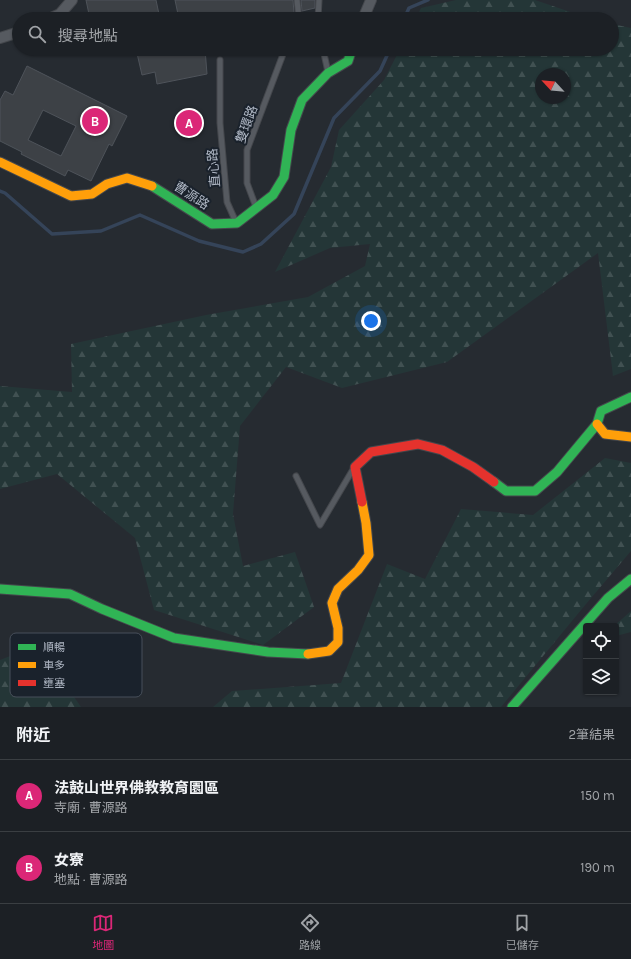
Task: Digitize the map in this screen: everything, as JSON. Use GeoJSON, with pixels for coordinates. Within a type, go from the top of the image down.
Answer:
{"type":"FeatureCollection","features":[{"type":"Feature","properties":{"kind":"street"},"geometry":{"type":"LineString","coordinates":[[62,12],[72,0]]}},
{"type":"Feature","properties":{"kind":"street"},"geometry":{"type":"LineString","coordinates":[[366,12],[371,0]]}},
{"type":"Feature","properties":{"kind":"street"},"geometry":{"type":"LineString","coordinates":[[0,38],[12,34]]}},
{"type":"Feature","properties":{"kind":"street"},"geometry":{"type":"LineString","coordinates":[[237,223],[273,195],[284,177],[291,130],[302,100],[328,73],[348,60],[349,56]]}},
{"type":"Feature","properties":{"kind":"street","name":"曹源路"},"geometry":{"type":"LineString","coordinates":[[0,162],[71,196],[92,194],[107,184],[127,178],[153,186],[212,224],[237,223]]}},
{"type":"Feature","properties":{"kind":"street"},"geometry":{"type":"LineString","coordinates":[[0,589],[70,594],[102,609],[174,638],[268,652],[306,654],[329,651],[338,642],[338,628],[332,603],[338,589],[358,570],[369,555],[366,524],[355,466],[371,452],[418,444],[442,450],[473,466],[506,491],[535,491],[557,472],[597,424],[601,411],[631,397]]}},
{"type":"Feature","properties":{"kind":"street"},"geometry":{"type":"LineString","coordinates":[[597,424],[605,434],[631,437]]}},
{"type":"Feature","properties":{"kind":"street"},"geometry":{"type":"LineString","coordinates":[[512,707],[608,598],[631,579]]}},
{"type":"Feature","properties":{"kind":"lane"},"geometry":{"type":"LineString","coordinates":[[297,0],[298,12]]}},
{"type":"Feature","properties":{"kind":"lane"},"geometry":{"type":"LineString","coordinates":[[318,12],[319,0]]}},
{"type":"Feature","properties":{"kind":"lane","name":"雙環路"},"geometry":{"type":"LineString","coordinates":[[256,208],[247,183],[247,150],[282,56]]}},
{"type":"Feature","properties":{"kind":"lane"},"geometry":{"type":"LineString","coordinates":[[324,56],[328,73]]}},
{"type":"Feature","properties":{"kind":"lane","name":"直心路"},"geometry":{"type":"LineString","coordinates":[[220,60],[220,123],[227,202],[237,223]]}},
{"type":"Feature","properties":{"kind":"lane"},"geometry":{"type":"LineString","coordinates":[[296,476],[320,525],[355,466]]}},
{"type":"Feature","properties":{"kind":"green space"},"geometry":{"type":"Polygon","coordinates":[[[456,0],[535,0],[570,12],[419,12],[421,8],[456,0]]]}},
{"type":"Feature","properties":{"kind":"green space"},"geometry":{"type":"Polygon","coordinates":[[[619,25],[631,28],[631,369],[613,376],[598,253],[447,362],[342,388],[286,367],[240,426],[233,514],[243,566],[295,552],[314,607],[263,645],[154,610],[135,538],[57,474],[0,489],[0,386],[72,392],[71,344],[206,315],[308,297],[365,266],[370,244],[330,248],[275,272],[331,167],[339,130],[384,80],[396,56],[619,56],[619,25]]]}},
{"type":"Feature","properties":{"kind":"green space"},"geometry":{"type":"Polygon","coordinates":[[[605,458],[631,463],[631,551],[501,707],[213,707],[232,691],[341,683],[387,564],[425,579],[461,509],[533,515],[605,458]]]}},
{"type":"Feature","properties":{"kind":"green space"},"geometry":{"type":"Polygon","coordinates":[[[631,611],[631,632],[619,635],[619,623],[617,623],[631,611]]]}},
{"type":"Feature","properties":{"kind":"green space"},"geometry":{"type":"Polygon","coordinates":[[[10,656],[10,697],[74,697],[81,707],[0,707],[0,660],[10,656]]]}},
{"type":"Feature","properties":{"kind":"building"},"geometry":{"type":"Polygon","coordinates":[[[86,0],[156,0],[159,12],[89,12],[86,0]]]}},
{"type":"Feature","properties":{"kind":"building"},"geometry":{"type":"Polygon","coordinates":[[[175,0],[293,0],[294,12],[178,12],[175,0]]]}},
{"type":"Feature","properties":{"kind":"building"},"geometry":{"type":"Polygon","coordinates":[[[301,0],[315,0],[315,8],[302,11],[301,0]]]}},
{"type":"Feature","properties":{"kind":"building"},"geometry":{"type":"Polygon","coordinates":[[[138,56],[206,56],[207,74],[157,84],[155,72],[142,75],[138,56]]]}},
{"type":"Feature","properties":{"kind":"building"},"geometry":{"type":"Polygon","coordinates":[[[27,66],[127,116],[112,146],[109,144],[91,181],[68,170],[65,176],[21,154],[22,152],[0,141],[0,100],[5,91],[13,95],[27,66]],[[43,110],[28,140],[61,156],[76,126],[43,110]]]}},
{"type":"Feature","properties":{"kind":"waterway"},"geometry":{"type":"LineString","coordinates":[[407,12],[409,8],[428,0]]}},
{"type":"Feature","properties":{"kind":"waterway"},"geometry":{"type":"LineString","coordinates":[[0,191],[5,193],[52,234],[101,231],[140,215],[199,241],[243,252],[261,244],[294,214],[334,118],[380,71],[387,56]]}},
{"type":"Feature","properties":{"kind":"traffic: fast"},"geometry":{"type":"LineString","coordinates":[[152,186],[212,224],[237,223],[273,195],[284,177],[291,130],[302,100],[328,73],[348,61],[350,56]]}},
{"type":"Feature","properties":{"kind":"traffic: fast"},"geometry":{"type":"LineString","coordinates":[[494,482],[506,491],[535,491],[557,472],[597,424],[601,411],[631,397]]}},
{"type":"Feature","properties":{"kind":"traffic: fast"},"geometry":{"type":"LineString","coordinates":[[512,707],[608,598],[631,579]]}},
{"type":"Feature","properties":{"kind":"traffic: fast"},"geometry":{"type":"LineString","coordinates":[[0,589],[70,594],[102,609],[174,638],[268,652],[308,654]]}},
{"type":"Feature","properties":{"kind":"traffic: slow"},"geometry":{"type":"LineString","coordinates":[[0,162],[71,196],[92,194],[107,184],[127,178],[152,186]]}},
{"type":"Feature","properties":{"kind":"traffic: slow"},"geometry":{"type":"LineString","coordinates":[[597,424],[605,434],[631,437]]}},
{"type":"Feature","properties":{"kind":"traffic: slow"},"geometry":{"type":"LineString","coordinates":[[308,654],[329,651],[338,642],[338,628],[332,603],[338,589],[358,570],[369,555],[366,523],[362,502]]}},
{"type":"Feature","properties":{"kind":"traffic: jam"},"geometry":{"type":"LineString","coordinates":[[362,502],[355,467],[371,452],[418,444],[442,450],[473,467],[494,482]]}},
{"type":"Feature","properties":{"kind":"place","name":"女寮"},"geometry":{"type":"Point","coordinates":[95,121]}},
{"type":"Feature","properties":{"kind":"place","name":"法鼓山世界佛教教育園區"},"geometry":{"type":"Point","coordinates":[189,123]}}]}
